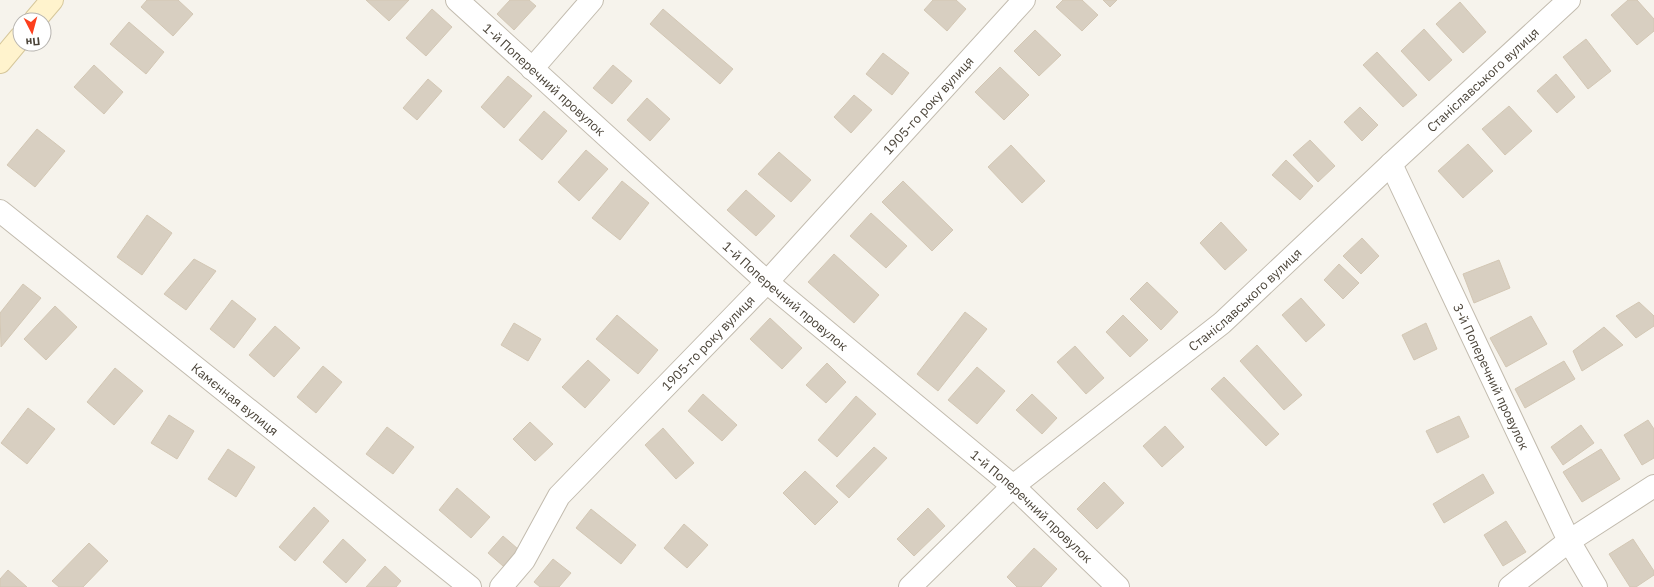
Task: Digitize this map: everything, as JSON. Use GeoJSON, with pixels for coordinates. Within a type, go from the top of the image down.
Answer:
{"type":"FeatureCollection","features":[{"type":"Feature","properties":{"kind":"street"},"geometry":{"type":"LineString","coordinates":[[42,12],[52,0]]}},
{"type":"Feature","properties":{"kind":"street","name":"1-й Поперечний провулок"},"geometry":{"type":"LineString","coordinates":[[457,0],[767,282],[1013,486],[1118,587]]}},
{"type":"Feature","properties":{"kind":"street"},"geometry":{"type":"LineString","coordinates":[[532,69],[592,0]]}},
{"type":"Feature","properties":{"kind":"street","name":"1905-го року вулиця"},"geometry":{"type":"LineString","coordinates":[[501,587],[524,560],[559,496],[767,282],[1024,0]]}},
{"type":"Feature","properties":{"kind":"street","name":"Станіславського вулиця"},"geometry":{"type":"LineString","coordinates":[[910,587],[1013,486],[1222,323],[1391,164],[1569,0]]}},
{"type":"Feature","properties":{"kind":"street"},"geometry":{"type":"LineString","coordinates":[[0,62],[12,48]]}},
{"type":"Feature","properties":{"kind":"street","name":"3-й Поперечний провулок"},"geometry":{"type":"LineString","coordinates":[[1391,164],[1569,542],[1596,587]]}},
{"type":"Feature","properties":{"kind":"street","name":"Камєнная вулиця"},"geometry":{"type":"LineString","coordinates":[[0,211],[470,587]]}},
{"type":"Feature","properties":{"kind":"street"},"geometry":{"type":"LineString","coordinates":[[1510,587],[1569,542],[1654,486]]}},
{"type":"Feature","properties":{"kind":"building"},"geometry":{"type":"Polygon","coordinates":[[[147,0],[178,0],[193,14],[173,36],[141,7],[147,0]]]}},
{"type":"Feature","properties":{"kind":"building"},"geometry":{"type":"Polygon","coordinates":[[[366,0],[409,0],[389,21],[366,0]]]}},
{"type":"Feature","properties":{"kind":"building"},"geometry":{"type":"Polygon","coordinates":[[[510,0],[529,0],[536,6],[514,30],[497,14],[510,0]]]}},
{"type":"Feature","properties":{"kind":"building"},"geometry":{"type":"Polygon","coordinates":[[[933,0],[956,0],[966,9],[947,31],[924,10],[933,0]]]}},
{"type":"Feature","properties":{"kind":"building"},"geometry":{"type":"Polygon","coordinates":[[[1063,0],[1082,0],[1098,15],[1082,31],[1056,7],[1063,0]]]}},
{"type":"Feature","properties":{"kind":"building"},"geometry":{"type":"Polygon","coordinates":[[[1103,0],[1117,0],[1110,7],[1103,0]]]}},
{"type":"Feature","properties":{"kind":"building"},"geometry":{"type":"Polygon","coordinates":[[[1628,0],[1637,0],[1654,19],[1654,31],[1637,45],[1611,15],[1628,0]]]}},
{"type":"Feature","properties":{"kind":"building"},"geometry":{"type":"Polygon","coordinates":[[[1460,2],[1486,32],[1463,53],[1436,24],[1460,2]]]}},
{"type":"Feature","properties":{"kind":"building"},"geometry":{"type":"Polygon","coordinates":[[[432,9],[452,27],[426,56],[406,38],[432,9]]]}},
{"type":"Feature","properties":{"kind":"building"},"geometry":{"type":"Polygon","coordinates":[[[663,9],[733,69],[720,84],[650,24],[663,9]]]}},
{"type":"Feature","properties":{"kind":"building"},"geometry":{"type":"Polygon","coordinates":[[[129,22],[164,52],[146,74],[110,44],[129,22]]]}},
{"type":"Feature","properties":{"kind":"building"},"geometry":{"type":"Polygon","coordinates":[[[1424,29],[1452,60],[1429,81],[1401,51],[1424,29]]]}},
{"type":"Feature","properties":{"kind":"building"},"geometry":{"type":"Polygon","coordinates":[[[1035,30],[1061,55],[1039,76],[1014,51],[1035,30]]]}},
{"type":"Feature","properties":{"kind":"building"},"geometry":{"type":"Polygon","coordinates":[[[1586,39],[1611,71],[1588,89],[1563,57],[1586,39]]]}},
{"type":"Feature","properties":{"kind":"building"},"geometry":{"type":"Polygon","coordinates":[[[1377,52],[1417,95],[1403,107],[1363,65],[1377,52]]]}},
{"type":"Feature","properties":{"kind":"building"},"geometry":{"type":"Polygon","coordinates":[[[883,53],[909,73],[892,95],[866,74],[883,53]]]}},
{"type":"Feature","properties":{"kind":"building"},"geometry":{"type":"Polygon","coordinates":[[[94,65],[123,92],[104,114],[74,87],[94,65]]]}},
{"type":"Feature","properties":{"kind":"building"},"geometry":{"type":"Polygon","coordinates":[[[613,65],[632,81],[612,104],[593,88],[613,65]]]}},
{"type":"Feature","properties":{"kind":"building"},"geometry":{"type":"Polygon","coordinates":[[[1000,67],[1029,95],[1004,120],[975,92],[1000,67]]]}},
{"type":"Feature","properties":{"kind":"building"},"geometry":{"type":"Polygon","coordinates":[[[1556,74],[1575,97],[1557,113],[1537,91],[1556,74]]]}},
{"type":"Feature","properties":{"kind":"building"},"geometry":{"type":"Polygon","coordinates":[[[508,76],[532,96],[504,128],[481,107],[508,76]]]}},
{"type":"Feature","properties":{"kind":"building"},"geometry":{"type":"Polygon","coordinates":[[[428,79],[442,91],[417,120],[403,108],[428,79]]]}},
{"type":"Feature","properties":{"kind":"building"},"geometry":{"type":"Polygon","coordinates":[[[854,95],[872,110],[851,133],[834,117],[854,95]]]}},
{"type":"Feature","properties":{"kind":"building"},"geometry":{"type":"Polygon","coordinates":[[[647,98],[670,119],[650,141],[627,120],[647,98]]]}},
{"type":"Feature","properties":{"kind":"building"},"geometry":{"type":"Polygon","coordinates":[[[1509,106],[1532,131],[1505,155],[1482,129],[1509,106]]]}},
{"type":"Feature","properties":{"kind":"building"},"geometry":{"type":"Polygon","coordinates":[[[1360,107],[1378,125],[1362,141],[1344,122],[1360,107]]]}},
{"type":"Feature","properties":{"kind":"building"},"geometry":{"type":"Polygon","coordinates":[[[544,111],[567,131],[542,160],[519,140],[544,111]]]}},
{"type":"Feature","properties":{"kind":"building"},"geometry":{"type":"Polygon","coordinates":[[[37,129],[65,151],[35,187],[7,165],[37,129]]]}},
{"type":"Feature","properties":{"kind":"building"},"geometry":{"type":"Polygon","coordinates":[[[1310,140],[1335,166],[1318,182],[1293,155],[1310,140]]]}},
{"type":"Feature","properties":{"kind":"building"},"geometry":{"type":"Polygon","coordinates":[[[1468,144],[1493,171],[1463,198],[1438,171],[1468,144]]]}},
{"type":"Feature","properties":{"kind":"building"},"geometry":{"type":"Polygon","coordinates":[[[1011,145],[1045,181],[1022,203],[988,167],[1011,145]]]}},
{"type":"Feature","properties":{"kind":"building"},"geometry":{"type":"Polygon","coordinates":[[[586,150],[608,169],[579,201],[558,182],[586,150]]]}},
{"type":"Feature","properties":{"kind":"building"},"geometry":{"type":"Polygon","coordinates":[[[779,152],[811,180],[791,202],[758,174],[779,152]]]}},
{"type":"Feature","properties":{"kind":"building"},"geometry":{"type":"Polygon","coordinates":[[[1286,160],[1313,186],[1300,200],[1272,175],[1286,160]]]}},
{"type":"Feature","properties":{"kind":"building"},"geometry":{"type":"Polygon","coordinates":[[[622,181],[649,203],[620,240],[592,218],[622,181]]]}},
{"type":"Feature","properties":{"kind":"building"},"geometry":{"type":"Polygon","coordinates":[[[903,181],[953,230],[932,251],[882,202],[903,181]]]}},
{"type":"Feature","properties":{"kind":"building"},"geometry":{"type":"Polygon","coordinates":[[[746,190],[775,216],[756,236],[727,210],[746,190]]]}},
{"type":"Feature","properties":{"kind":"building"},"geometry":{"type":"Polygon","coordinates":[[[871,213],[907,246],[886,268],[850,236],[871,213]]]}},
{"type":"Feature","properties":{"kind":"building"},"geometry":{"type":"Polygon","coordinates":[[[147,215],[172,233],[142,275],[117,257],[147,215]]]}},
{"type":"Feature","properties":{"kind":"building"},"geometry":{"type":"Polygon","coordinates":[[[1221,222],[1247,250],[1225,270],[1200,243],[1221,222]]]}},
{"type":"Feature","properties":{"kind":"building"},"geometry":{"type":"Polygon","coordinates":[[[1362,238],[1379,256],[1361,274],[1343,256],[1362,238]]]}},
{"type":"Feature","properties":{"kind":"building"},"geometry":{"type":"Polygon","coordinates":[[[834,254],[879,295],[854,323],[808,282],[834,254]]]}},
{"type":"Feature","properties":{"kind":"building"},"geometry":{"type":"Polygon","coordinates":[[[194,259],[216,271],[186,310],[164,294],[194,259]]]}},
{"type":"Feature","properties":{"kind":"building"},"geometry":{"type":"Polygon","coordinates":[[[1499,260],[1510,288],[1474,303],[1463,274],[1499,260]]]}},
{"type":"Feature","properties":{"kind":"building"},"geometry":{"type":"Polygon","coordinates":[[[1339,264],[1359,283],[1343,299],[1324,280],[1339,264]]]}},
{"type":"Feature","properties":{"kind":"building"},"geometry":{"type":"Polygon","coordinates":[[[1147,282],[1178,312],[1161,330],[1130,299],[1147,282]]]}},
{"type":"Feature","properties":{"kind":"building"},"geometry":{"type":"Polygon","coordinates":[[[23,284],[41,298],[1,347],[0,313],[23,284]]]}},
{"type":"Feature","properties":{"kind":"building"},"geometry":{"type":"Polygon","coordinates":[[[1301,298],[1325,325],[1306,342],[1282,315],[1301,298]]]}},
{"type":"Feature","properties":{"kind":"building"},"geometry":{"type":"Polygon","coordinates":[[[232,300],[256,319],[234,348],[210,329],[232,300]]]}},
{"type":"Feature","properties":{"kind":"building"},"geometry":{"type":"Polygon","coordinates":[[[1639,302],[1654,316],[1654,326],[1636,338],[1616,316],[1639,302]]]}},
{"type":"Feature","properties":{"kind":"building"},"geometry":{"type":"Polygon","coordinates":[[[55,306],[77,327],[46,360],[24,339],[55,306]]]}},
{"type":"Feature","properties":{"kind":"building"},"geometry":{"type":"Polygon","coordinates":[[[965,312],[987,329],[938,391],[917,374],[965,312]]]}},
{"type":"Feature","properties":{"kind":"building"},"geometry":{"type":"Polygon","coordinates":[[[617,315],[658,350],[638,374],[596,339],[617,315]]]}},
{"type":"Feature","properties":{"kind":"building"},"geometry":{"type":"Polygon","coordinates":[[[1123,315],[1148,340],[1130,357],[1106,332],[1123,315]]]}},
{"type":"Feature","properties":{"kind":"building"},"geometry":{"type":"Polygon","coordinates":[[[1531,316],[1547,344],[1506,367],[1490,338],[1531,316]]]}},
{"type":"Feature","properties":{"kind":"building"},"geometry":{"type":"Polygon","coordinates":[[[770,318],[802,348],[782,369],[750,339],[770,318]]]}},
{"type":"Feature","properties":{"kind":"building"},"geometry":{"type":"Polygon","coordinates":[[[514,323],[541,339],[528,361],[501,345],[514,323]]]}},
{"type":"Feature","properties":{"kind":"building"},"geometry":{"type":"Polygon","coordinates":[[[1426,323],[1437,349],[1414,360],[1402,335],[1426,323]]]}},
{"type":"Feature","properties":{"kind":"building"},"geometry":{"type":"Polygon","coordinates":[[[275,326],[300,348],[274,377],[249,355],[275,326]]]}},
{"type":"Feature","properties":{"kind":"building"},"geometry":{"type":"Polygon","coordinates":[[[1604,327],[1623,345],[1582,371],[1573,351],[1604,327]]]}},
{"type":"Feature","properties":{"kind":"building"},"geometry":{"type":"Polygon","coordinates":[[[1257,345],[1302,395],[1284,410],[1240,361],[1257,345]]]}},
{"type":"Feature","properties":{"kind":"building"},"geometry":{"type":"Polygon","coordinates":[[[1075,346],[1104,378],[1086,394],[1057,362],[1075,346]]]}},
{"type":"Feature","properties":{"kind":"building"},"geometry":{"type":"Polygon","coordinates":[[[588,360],[610,380],[585,408],[562,387],[588,360]]]}},
{"type":"Feature","properties":{"kind":"building"},"geometry":{"type":"Polygon","coordinates":[[[1564,361],[1575,379],[1525,408],[1515,389],[1564,361]]]}},
{"type":"Feature","properties":{"kind":"building"},"geometry":{"type":"Polygon","coordinates":[[[827,363],[846,382],[826,403],[806,385],[827,363]]]}},
{"type":"Feature","properties":{"kind":"building"},"geometry":{"type":"Polygon","coordinates":[[[323,366],[342,382],[316,413],[297,397],[323,366]]]}},
{"type":"Feature","properties":{"kind":"building"},"geometry":{"type":"Polygon","coordinates":[[[977,367],[1005,391],[977,424],[948,400],[977,367]]]}},
{"type":"Feature","properties":{"kind":"building"},"geometry":{"type":"Polygon","coordinates":[[[115,368],[143,391],[114,425],[87,402],[115,368]]]}},
{"type":"Feature","properties":{"kind":"building"},"geometry":{"type":"Polygon","coordinates":[[[1224,377],[1279,434],[1266,446],[1211,389],[1224,377]]]}},
{"type":"Feature","properties":{"kind":"building"},"geometry":{"type":"Polygon","coordinates":[[[703,394],[737,425],[722,441],[688,411],[703,394]]]}},
{"type":"Feature","properties":{"kind":"building"},"geometry":{"type":"Polygon","coordinates":[[[1032,394],[1057,418],[1042,434],[1016,410],[1032,394]]]}},
{"type":"Feature","properties":{"kind":"building"},"geometry":{"type":"Polygon","coordinates":[[[856,396],[876,414],[837,457],[818,440],[856,396]]]}},
{"type":"Feature","properties":{"kind":"building"},"geometry":{"type":"Polygon","coordinates":[[[28,408],[55,429],[27,464],[1,443],[28,408]]]}},
{"type":"Feature","properties":{"kind":"building"},"geometry":{"type":"Polygon","coordinates":[[[169,415],[194,431],[177,459],[151,443],[169,415]]]}},
{"type":"Feature","properties":{"kind":"building"},"geometry":{"type":"Polygon","coordinates":[[[1459,416],[1469,437],[1437,453],[1426,431],[1459,416]]]}},
{"type":"Feature","properties":{"kind":"building"},"geometry":{"type":"Polygon","coordinates":[[[1648,420],[1654,429],[1654,458],[1642,465],[1624,435],[1648,420]]]}},
{"type":"Feature","properties":{"kind":"building"},"geometry":{"type":"Polygon","coordinates":[[[530,422],[553,444],[535,461],[513,439],[530,422]]]}},
{"type":"Feature","properties":{"kind":"building"},"geometry":{"type":"Polygon","coordinates":[[[1581,425],[1594,443],[1563,465],[1551,447],[1581,425]]]}},
{"type":"Feature","properties":{"kind":"building"},"geometry":{"type":"Polygon","coordinates":[[[1165,426],[1184,447],[1162,467],[1143,446],[1165,426]]]}},
{"type":"Feature","properties":{"kind":"building"},"geometry":{"type":"Polygon","coordinates":[[[387,427],[414,447],[393,474],[366,454],[387,427]]]}},
{"type":"Feature","properties":{"kind":"building"},"geometry":{"type":"Polygon","coordinates":[[[663,428],[694,463],[676,479],[645,445],[663,428]]]}},
{"type":"Feature","properties":{"kind":"building"},"geometry":{"type":"Polygon","coordinates":[[[874,447],[887,458],[849,498],[836,486],[874,447]]]}},
{"type":"Feature","properties":{"kind":"building"},"geometry":{"type":"Polygon","coordinates":[[[228,449],[255,467],[236,497],[208,479],[228,449]]]}},
{"type":"Feature","properties":{"kind":"building"},"geometry":{"type":"Polygon","coordinates":[[[1601,449],[1620,479],[1582,502],[1563,472],[1601,449]]]}},
{"type":"Feature","properties":{"kind":"building"},"geometry":{"type":"Polygon","coordinates":[[[805,471],[838,502],[815,525],[783,493],[805,471]]]}},
{"type":"Feature","properties":{"kind":"building"},"geometry":{"type":"Polygon","coordinates":[[[1483,474],[1494,493],[1444,523],[1433,504],[1483,474]]]}},
{"type":"Feature","properties":{"kind":"building"},"geometry":{"type":"Polygon","coordinates":[[[1104,482],[1124,503],[1097,529],[1077,509],[1104,482]]]}},
{"type":"Feature","properties":{"kind":"building"},"geometry":{"type":"Polygon","coordinates":[[[457,488],[490,517],[471,538],[439,510],[457,488]]]}},
{"type":"Feature","properties":{"kind":"building"},"geometry":{"type":"Polygon","coordinates":[[[314,507],[329,521],[295,561],[279,547],[314,507]]]}},
{"type":"Feature","properties":{"kind":"building"},"geometry":{"type":"Polygon","coordinates":[[[928,508],[945,526],[914,556],[897,539],[928,508]]]}},
{"type":"Feature","properties":{"kind":"building"},"geometry":{"type":"Polygon","coordinates":[[[591,509],[636,545],[621,564],[576,528],[591,509]]]}},
{"type":"Feature","properties":{"kind":"building"},"geometry":{"type":"Polygon","coordinates":[[[1506,521],[1526,552],[1503,566],[1484,535],[1506,521]]]}},
{"type":"Feature","properties":{"kind":"building"},"geometry":{"type":"Polygon","coordinates":[[[684,524],[708,545],[687,568],[664,548],[684,524]]]}},
{"type":"Feature","properties":{"kind":"building"},"geometry":{"type":"Polygon","coordinates":[[[503,536],[518,549],[503,566],[488,553],[503,536]]]}},
{"type":"Feature","properties":{"kind":"building"},"geometry":{"type":"Polygon","coordinates":[[[343,539],[366,560],[346,583],[323,562],[343,539]]]}},
{"type":"Feature","properties":{"kind":"building"},"geometry":{"type":"Polygon","coordinates":[[[1633,539],[1654,571],[1654,575],[1636,587],[1630,587],[1609,554],[1633,539]]]}},
{"type":"Feature","properties":{"kind":"building"},"geometry":{"type":"Polygon","coordinates":[[[89,543],[108,561],[83,587],[59,587],[52,581],[89,543]]]}},
{"type":"Feature","properties":{"kind":"building"},"geometry":{"type":"Polygon","coordinates":[[[1034,548],[1057,569],[1041,587],[1017,587],[1007,577],[1034,548]]]}},
{"type":"Feature","properties":{"kind":"building"},"geometry":{"type":"Polygon","coordinates":[[[553,559],[571,573],[559,587],[540,587],[534,582],[553,559]]]}},
{"type":"Feature","properties":{"kind":"building"},"geometry":{"type":"Polygon","coordinates":[[[385,566],[401,581],[396,587],[366,587],[385,566]]]}},
{"type":"Feature","properties":{"kind":"building"},"geometry":{"type":"Polygon","coordinates":[[[8,570],[27,587],[0,587],[0,579],[8,570]]]}}]}
